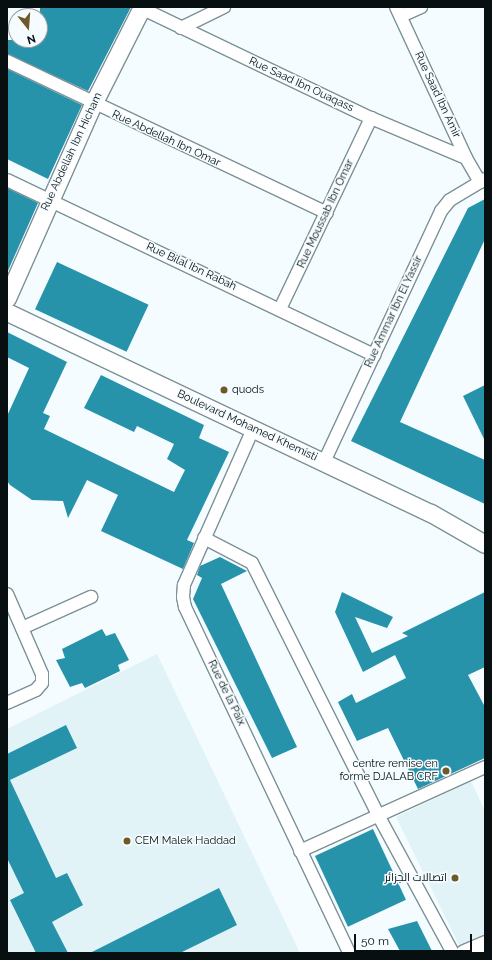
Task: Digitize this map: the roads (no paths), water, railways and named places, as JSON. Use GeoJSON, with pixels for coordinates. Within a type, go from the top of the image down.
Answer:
{"type":"FeatureCollection","features":[{"type":"Feature","properties":{"kind":"main road","name":"Rue Abdellah Ibn Hicham"},"geometry":{"type":"LineString","coordinates":[[7,298],[93,104],[141,7]]}},
{"type":"Feature","properties":{"kind":"main road","name":"Boulevard Mohamed Khemisti"},"geometry":{"type":"LineString","coordinates":[[7,312],[431,513],[485,544]]}},
{"type":"Feature","properties":{"kind":"main road"},"geometry":{"type":"LineString","coordinates":[[464,953],[485,944]]}},
{"type":"Feature","properties":{"kind":"street","name":"Rue Saad Ibn Ouaqass"},"geometry":{"type":"LineString","coordinates":[[141,7],[181,28],[371,118],[466,158]]}},
{"type":"Feature","properties":{"kind":"street"},"geometry":{"type":"LineString","coordinates":[[181,28],[224,7]]}},
{"type":"Feature","properties":{"kind":"street"},"geometry":{"type":"LineString","coordinates":[[399,12],[421,7]]}},
{"type":"Feature","properties":{"kind":"street","name":"Rue Saad Ibn Amir"},"geometry":{"type":"LineString","coordinates":[[399,12],[466,158],[483,180]]}},
{"type":"Feature","properties":{"kind":"street","name":"Rue Abdellah Ibn Omar"},"geometry":{"type":"LineString","coordinates":[[7,61],[93,104],[327,214]]}},
{"type":"Feature","properties":{"kind":"street","name":"Rue Moussab Ibn Omar"},"geometry":{"type":"LineString","coordinates":[[280,309],[327,214],[371,118]]}},
{"type":"Feature","properties":{"kind":"street","name":"Rue Bilal Ibn Rabah"},"geometry":{"type":"LineString","coordinates":[[7,180],[374,355]]}},
{"type":"Feature","properties":{"kind":"street","name":"Rue Ammar Ibn El Yassir"},"geometry":{"type":"LineString","coordinates":[[324,462],[441,211],[450,200],[483,180]]}},
{"type":"Feature","properties":{"kind":"street","name":"Rue de la Paix"},"geometry":{"type":"LineString","coordinates":[[253,429],[184,585],[185,607],[349,953]]}},
{"type":"Feature","properties":{"kind":"street"},"geometry":{"type":"LineString","coordinates":[[204,538],[252,563],[378,815],[452,953]]}},
{"type":"Feature","properties":{"kind":"street"},"geometry":{"type":"LineString","coordinates":[[7,594],[42,674],[42,683],[36,690],[7,703]]}},
{"type":"Feature","properties":{"kind":"street"},"geometry":{"type":"LineString","coordinates":[[22,628],[91,597]]}},
{"type":"Feature","properties":{"kind":"street"},"geometry":{"type":"LineString","coordinates":[[300,852],[485,767]]}},
{"type":"Feature","properties":{"kind":"place","name":"quods"},"geometry":{"type":"Point","coordinates":[224,390]}},
{"type":"Feature","properties":{"kind":"place","name":"centre remise en forme DJALAB CRF"},"geometry":{"type":"Point","coordinates":[446,771]}},
{"type":"Feature","properties":{"kind":"place","name":"CEM Malek Haddad"},"geometry":{"type":"Point","coordinates":[127,841]}},
{"type":"Feature","properties":{"kind":"place","name":"اتصالات الجزائر"},"geometry":{"type":"Point","coordinates":[455,878]}}]}
